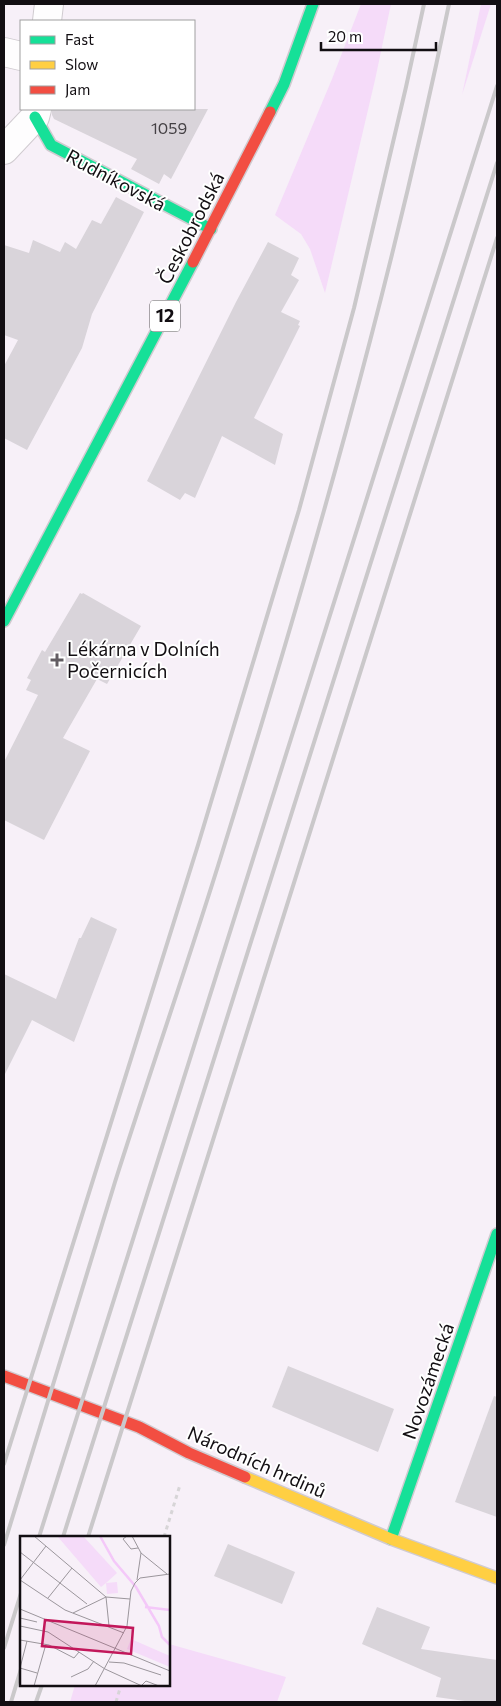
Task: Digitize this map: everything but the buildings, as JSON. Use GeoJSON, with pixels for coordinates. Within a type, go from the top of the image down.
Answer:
{"type":"FeatureCollection","features":[{"type":"Feature","properties":{"kind":"street"},"geometry":{"type":"LineString","coordinates":[[48,20],[49,4]]}},
{"type":"Feature","properties":{"kind":"street","name":"Českobrodská"},"geometry":{"type":"LineString","coordinates":[[4,621],[211,229],[284,84],[313,4]]}},
{"type":"Feature","properties":{"kind":"street"},"geometry":{"type":"LineString","coordinates":[[4,52],[20,56]]}},
{"type":"Feature","properties":{"kind":"street"},"geometry":{"type":"LineString","coordinates":[[4,150],[36,113]]}},
{"type":"Feature","properties":{"kind":"street","name":"Rudníkovská"},"geometry":{"type":"LineString","coordinates":[[36,113],[51,145],[211,229]]}},
{"type":"Feature","properties":{"kind":"street","name":"Novozámecká"},"geometry":{"type":"LineString","coordinates":[[391,1539],[497,1236]]}},
{"type":"Feature","properties":{"kind":"street","name":"Národních hrdinů"},"geometry":{"type":"LineString","coordinates":[[4,1376],[139,1427],[189,1453],[391,1539],[497,1578]]}},
{"type":"Feature","properties":{"kind":"path"},"geometry":{"type":"LineString","coordinates":[[164,1536],[189,1453]]}},
{"type":"Feature","properties":{"kind":"path"},"geometry":{"type":"LineString","coordinates":[[116,1702],[121,1686]]}},
{"type":"Feature","properties":{"kind":"shaded area"},"geometry":{"type":"Polygon","coordinates":[[[361,4],[391,4],[325,293],[310,249],[301,234],[275,215],[361,4]]]}},
{"type":"Feature","properties":{"kind":"shaded area"},"geometry":{"type":"Polygon","coordinates":[[[481,4],[491,4],[462,95],[481,4]]]}},
{"type":"Feature","properties":{"kind":"shaded area"},"geometry":{"type":"Polygon","coordinates":[[[170,1644],[286,1677],[277,1702],[70,1702],[75,1686],[170,1686],[170,1644]]]}},
{"type":"Feature","properties":{"kind":"railway"},"geometry":{"type":"LineString","coordinates":[[4,1464],[198,845],[299,510],[354,308],[424,4]]}},
{"type":"Feature","properties":{"kind":"railway"},"geometry":{"type":"LineString","coordinates":[[4,1545],[115,1182],[196,935],[286,643],[374,325],[401,218],[449,4]]}},
{"type":"Feature","properties":{"kind":"railway"},"geometry":{"type":"LineString","coordinates":[[39,1536],[497,86]]}},
{"type":"Feature","properties":{"kind":"railway"},"geometry":{"type":"LineString","coordinates":[[63,1536],[497,163]]}},
{"type":"Feature","properties":{"kind":"railway"},"geometry":{"type":"LineString","coordinates":[[88,1536],[497,238]]}},
{"type":"Feature","properties":{"kind":"railway"},"geometry":{"type":"LineString","coordinates":[[4,1648],[20,1596]]}},
{"type":"Feature","properties":{"kind":"railway"},"geometry":{"type":"LineString","coordinates":[[11,1702],[20,1672]]}},
{"type":"Feature","properties":{"kind":"railway"},"geometry":{"type":"LineString","coordinates":[[36,1702],[42,1686]]}},
{"type":"Feature","properties":{"kind":"traffic: fast"},"geometry":{"type":"LineString","coordinates":[[270,112],[284,84],[313,4]]}},
{"type":"Feature","properties":{"kind":"traffic: fast"},"geometry":{"type":"LineString","coordinates":[[35,117],[51,145],[211,229]]}},
{"type":"Feature","properties":{"kind":"traffic: fast"},"geometry":{"type":"LineString","coordinates":[[4,621],[193,262]]}},
{"type":"Feature","properties":{"kind":"traffic: fast"},"geometry":{"type":"LineString","coordinates":[[391,1539],[497,1234]]}},
{"type":"Feature","properties":{"kind":"traffic: slow"},"geometry":{"type":"LineString","coordinates":[[245,1477],[391,1539],[497,1578]]}},
{"type":"Feature","properties":{"kind":"traffic: jam"},"geometry":{"type":"LineString","coordinates":[[193,262],[270,112]]}},
{"type":"Feature","properties":{"kind":"traffic: jam"},"geometry":{"type":"LineString","coordinates":[[4,1376],[139,1427],[189,1453],[245,1477]]}},
{"type":"Feature","properties":{"kind":"place","name":"Lékárna v Dolních Počernicích"},"geometry":{"type":"Point","coordinates":[57,660]}}]}
